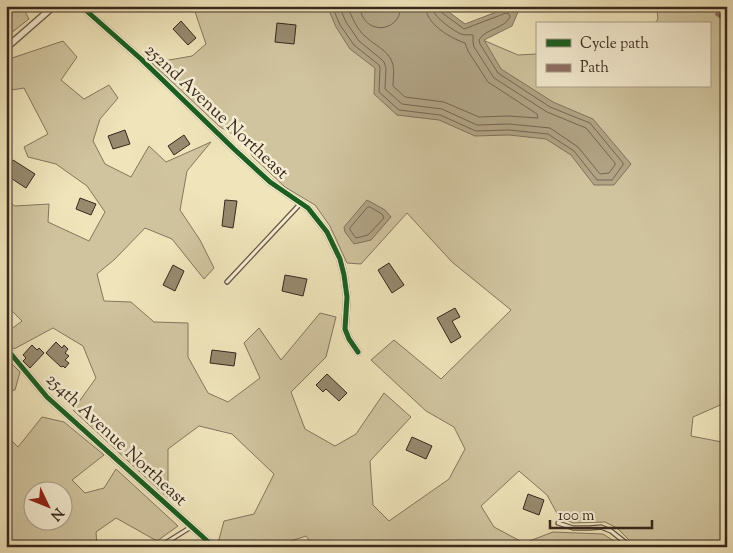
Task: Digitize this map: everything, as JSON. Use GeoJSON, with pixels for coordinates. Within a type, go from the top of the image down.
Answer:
{"type":"FeatureCollection","features":[{"type":"Feature","properties":{"kind":"street"},"geometry":{"type":"LineString","coordinates":[[6,48],[54,6]]}},
{"type":"Feature","properties":{"kind":"street","name":"252nd Avenue Northeast"},"geometry":{"type":"LineString","coordinates":[[81,6],[141,59],[270,182],[308,208],[327,232],[340,259],[347,298],[345,329],[358,352]]}},
{"type":"Feature","properties":{"kind":"street","name":"254th Avenue Northeast"},"geometry":{"type":"LineString","coordinates":[[6,348],[47,397],[214,547]]}},
{"type":"Feature","properties":{"kind":"lane"},"geometry":{"type":"LineString","coordinates":[[227,282],[301,203]]}},
{"type":"Feature","properties":{"kind":"lane"},"geometry":{"type":"LineString","coordinates":[[558,524],[573,528],[601,527],[611,531],[632,547]]}},
{"type":"Feature","properties":{"kind":"lane"},"geometry":{"type":"LineString","coordinates":[[159,547],[191,526]]}},
{"type":"Feature","properties":{"kind":"shaded area"},"geometry":{"type":"Polygon","coordinates":[[[6,6],[22,6],[29,19],[6,37],[6,6]]]}},
{"type":"Feature","properties":{"kind":"shaded area"},"geometry":{"type":"Polygon","coordinates":[[[193,6],[377,6],[379,9],[391,6],[429,6],[483,40],[518,55],[536,54],[536,88],[710,88],[710,22],[656,22],[658,19],[655,6],[727,6],[727,402],[693,417],[691,436],[727,443],[727,546],[636,547],[617,528],[605,522],[573,523],[559,517],[547,495],[519,471],[481,506],[494,527],[524,543],[553,532],[603,534],[623,547],[314,547],[306,536],[282,544],[280,547],[223,547],[218,543],[224,521],[254,514],[274,474],[232,434],[199,426],[168,449],[168,498],[73,410],[96,378],[83,346],[53,328],[14,349],[6,340],[6,333],[22,321],[6,305],[6,200],[15,206],[49,204],[48,222],[89,241],[105,212],[87,186],[56,164],[28,157],[24,147],[48,134],[24,88],[6,91],[6,60],[63,41],[77,57],[61,80],[84,99],[109,85],[118,98],[100,119],[93,141],[105,164],[131,177],[149,146],[166,162],[211,142],[187,171],[180,210],[200,240],[214,268],[204,279],[172,239],[145,228],[115,259],[97,274],[104,301],[131,302],[154,322],[188,323],[188,357],[208,393],[228,402],[260,378],[244,343],[259,328],[281,360],[320,313],[336,317],[326,357],[291,392],[305,429],[335,446],[356,434],[384,393],[411,417],[370,461],[373,505],[389,521],[449,479],[465,449],[454,427],[426,411],[371,360],[394,340],[441,379],[511,310],[452,262],[407,213],[361,264],[347,263],[330,226],[315,205],[285,187],[252,156],[246,141],[220,127],[152,63],[192,56],[206,44],[193,6]]]}},
{"type":"Feature","properties":{"kind":"shaded area"},"geometry":{"type":"Polygon","coordinates":[[[6,358],[20,372],[15,390],[6,392],[6,358]]]}},
{"type":"Feature","properties":{"kind":"shaded area"},"geometry":{"type":"Polygon","coordinates":[[[42,417],[64,422],[104,455],[72,480],[85,493],[104,488],[116,469],[178,526],[157,541],[116,518],[96,532],[97,547],[6,547],[6,435],[18,447],[42,417]]]}},
{"type":"Feature","properties":{"kind":"water"},"geometry":{"type":"Polygon","coordinates":[[[327,6],[377,6],[379,9],[391,6],[441,6],[465,24],[507,8],[518,12],[512,26],[484,40],[501,69],[553,102],[593,119],[631,164],[614,185],[594,185],[571,155],[546,139],[509,135],[475,136],[439,120],[397,115],[374,94],[375,68],[350,49],[336,27],[327,6]]]}},
{"type":"Feature","properties":{"kind":"water"},"geometry":{"type":"Polygon","coordinates":[[[367,200],[385,210],[391,217],[371,240],[354,244],[345,232],[344,227],[367,200]]]}},
{"type":"Feature","properties":{"kind":"building"},"geometry":{"type":"Polygon","coordinates":[[[181,21],[196,38],[188,45],[173,29],[181,21]]]}},
{"type":"Feature","properties":{"kind":"building"},"geometry":{"type":"Polygon","coordinates":[[[277,23],[296,25],[294,44],[275,42],[277,23]]]}},
{"type":"Feature","properties":{"kind":"building"},"geometry":{"type":"Polygon","coordinates":[[[125,130],[130,144],[113,149],[108,136],[125,130]]]}},
{"type":"Feature","properties":{"kind":"building"},"geometry":{"type":"Polygon","coordinates":[[[184,135],[190,144],[174,155],[168,146],[184,135]]]}},
{"type":"Feature","properties":{"kind":"building"},"geometry":{"type":"Polygon","coordinates":[[[13,160],[35,174],[26,188],[6,175],[6,170],[13,160]]]}},
{"type":"Feature","properties":{"kind":"building"},"geometry":{"type":"Polygon","coordinates":[[[80,198],[96,204],[91,215],[76,209],[80,198]]]}},
{"type":"Feature","properties":{"kind":"building"},"geometry":{"type":"Polygon","coordinates":[[[225,200],[237,201],[233,228],[222,226],[225,200]]]}},
{"type":"Feature","properties":{"kind":"building"},"geometry":{"type":"Polygon","coordinates":[[[389,263],[404,285],[392,293],[378,270],[389,263]]]}},
{"type":"Feature","properties":{"kind":"building"},"geometry":{"type":"Polygon","coordinates":[[[173,265],[184,271],[175,291],[163,285],[173,265]]]}},
{"type":"Feature","properties":{"kind":"building"},"geometry":{"type":"Polygon","coordinates":[[[285,275],[307,279],[303,296],[282,291],[285,275]]]}},
{"type":"Feature","properties":{"kind":"building"},"geometry":{"type":"Polygon","coordinates":[[[455,308],[460,317],[452,321],[461,337],[451,343],[437,318],[455,308]]]}},
{"type":"Feature","properties":{"kind":"building"},"geometry":{"type":"Polygon","coordinates":[[[56,342],[62,348],[64,345],[68,349],[65,353],[69,356],[65,360],[69,363],[65,368],[61,367],[46,353],[56,342]]]}},
{"type":"Feature","properties":{"kind":"building"},"geometry":{"type":"Polygon","coordinates":[[[32,345],[44,353],[30,368],[23,361],[26,358],[23,355],[32,345]]]}},
{"type":"Feature","properties":{"kind":"building"},"geometry":{"type":"Polygon","coordinates":[[[212,350],[236,353],[234,366],[210,363],[212,350]]]}},
{"type":"Feature","properties":{"kind":"building"},"geometry":{"type":"Polygon","coordinates":[[[327,374],[347,393],[339,401],[326,389],[323,392],[316,385],[327,374]]]}},
{"type":"Feature","properties":{"kind":"building"},"geometry":{"type":"Polygon","coordinates":[[[412,437],[432,446],[426,459],[406,450],[412,437]]]}},
{"type":"Feature","properties":{"kind":"building"},"geometry":{"type":"Polygon","coordinates":[[[528,494],[544,500],[539,515],[523,509],[528,494]]]}},
{"type":"Feature","properties":{"kind":"marked path"},"geometry":{"type":"LineString","coordinates":[[706,6],[727,21]]}},
{"type":"Feature","properties":{"kind":"cycle path"},"geometry":{"type":"LineString","coordinates":[[81,6],[141,59],[270,182],[308,208],[327,232],[340,259],[347,297],[345,329],[358,352]]}},
{"type":"Feature","properties":{"kind":"cycle path"},"geometry":{"type":"LineString","coordinates":[[6,348],[47,397],[214,547]]}}]}
